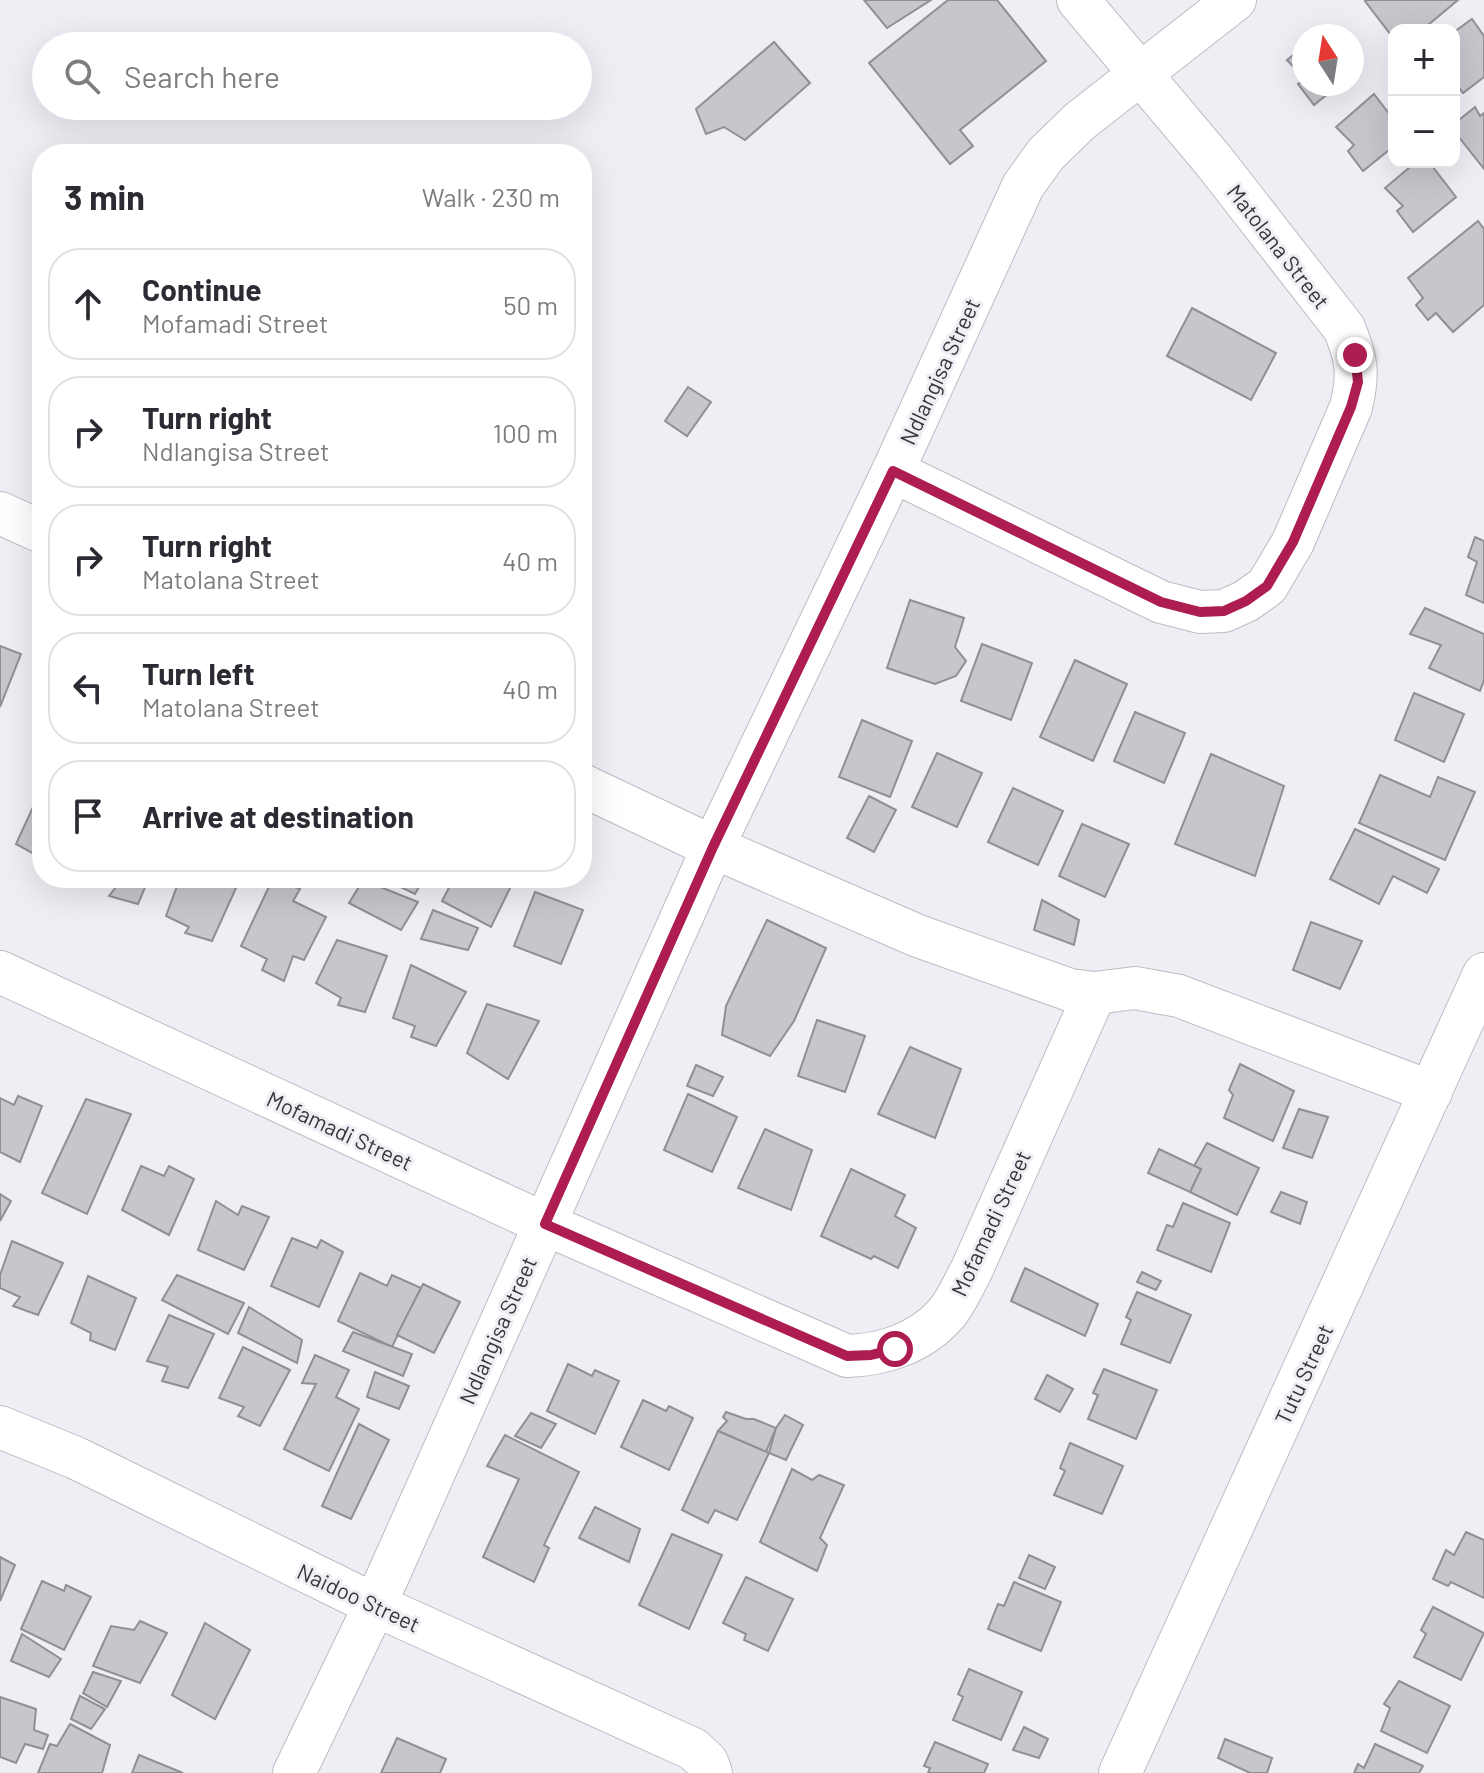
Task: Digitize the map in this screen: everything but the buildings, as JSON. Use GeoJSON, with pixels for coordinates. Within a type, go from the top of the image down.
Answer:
{"type":"FeatureCollection","features":[{"type":"Feature","properties":{"kind":"street","name":"Matolana Street"},"geometry":{"type":"LineString","coordinates":[[893,471],[1161,602],[1200,612],[1224,611],[1246,601],[1267,586],[1283,561],[1351,407],[1358,382],[1355,355],[1344,328],[1213,160],[1078,0]]}},
{"type":"Feature","properties":{"kind":"street","name":"Ndlangisa Street"},"geometry":{"type":"LineString","coordinates":[[294,1773],[375,1605],[713,847],[893,471],[1023,186],[1046,154],[1108,97],[1235,0]]}},
{"type":"Feature","properties":{"kind":"street"},"geometry":{"type":"LineString","coordinates":[[0,513],[32,527]]}},
{"type":"Feature","properties":{"kind":"street"},"geometry":{"type":"LineString","coordinates":[[592,790],[713,847],[918,936],[1070,990],[1095,993],[1135,988],[1179,996],[1431,1092]]}},
{"type":"Feature","properties":{"kind":"street","name":"Mofamadi Street"},"geometry":{"type":"LineString","coordinates":[[0,972],[545,1224],[847,1356],[871,1355],[895,1349],[925,1333],[946,1314],[971,1271],[1095,993]]}},
{"type":"Feature","properties":{"kind":"street","name":"Tutu Street"},"geometry":{"type":"LineString","coordinates":[[1120,1773],[1484,974]]}},
{"type":"Feature","properties":{"kind":"street","name":"Naidoo Street"},"geometry":{"type":"LineString","coordinates":[[0,1427],[76,1458],[375,1605],[693,1749],[707,1762],[711,1773]]}},
{"type":"Feature","properties":{"kind":"route"},"geometry":{"type":"LineString","coordinates":[[895,1349],[871,1355],[847,1356],[545,1224],[713,847],[893,471],[1161,602],[1200,612],[1224,611],[1246,601],[1267,586],[1293,542],[1351,407],[1358,382],[1355,355]]}}]}
